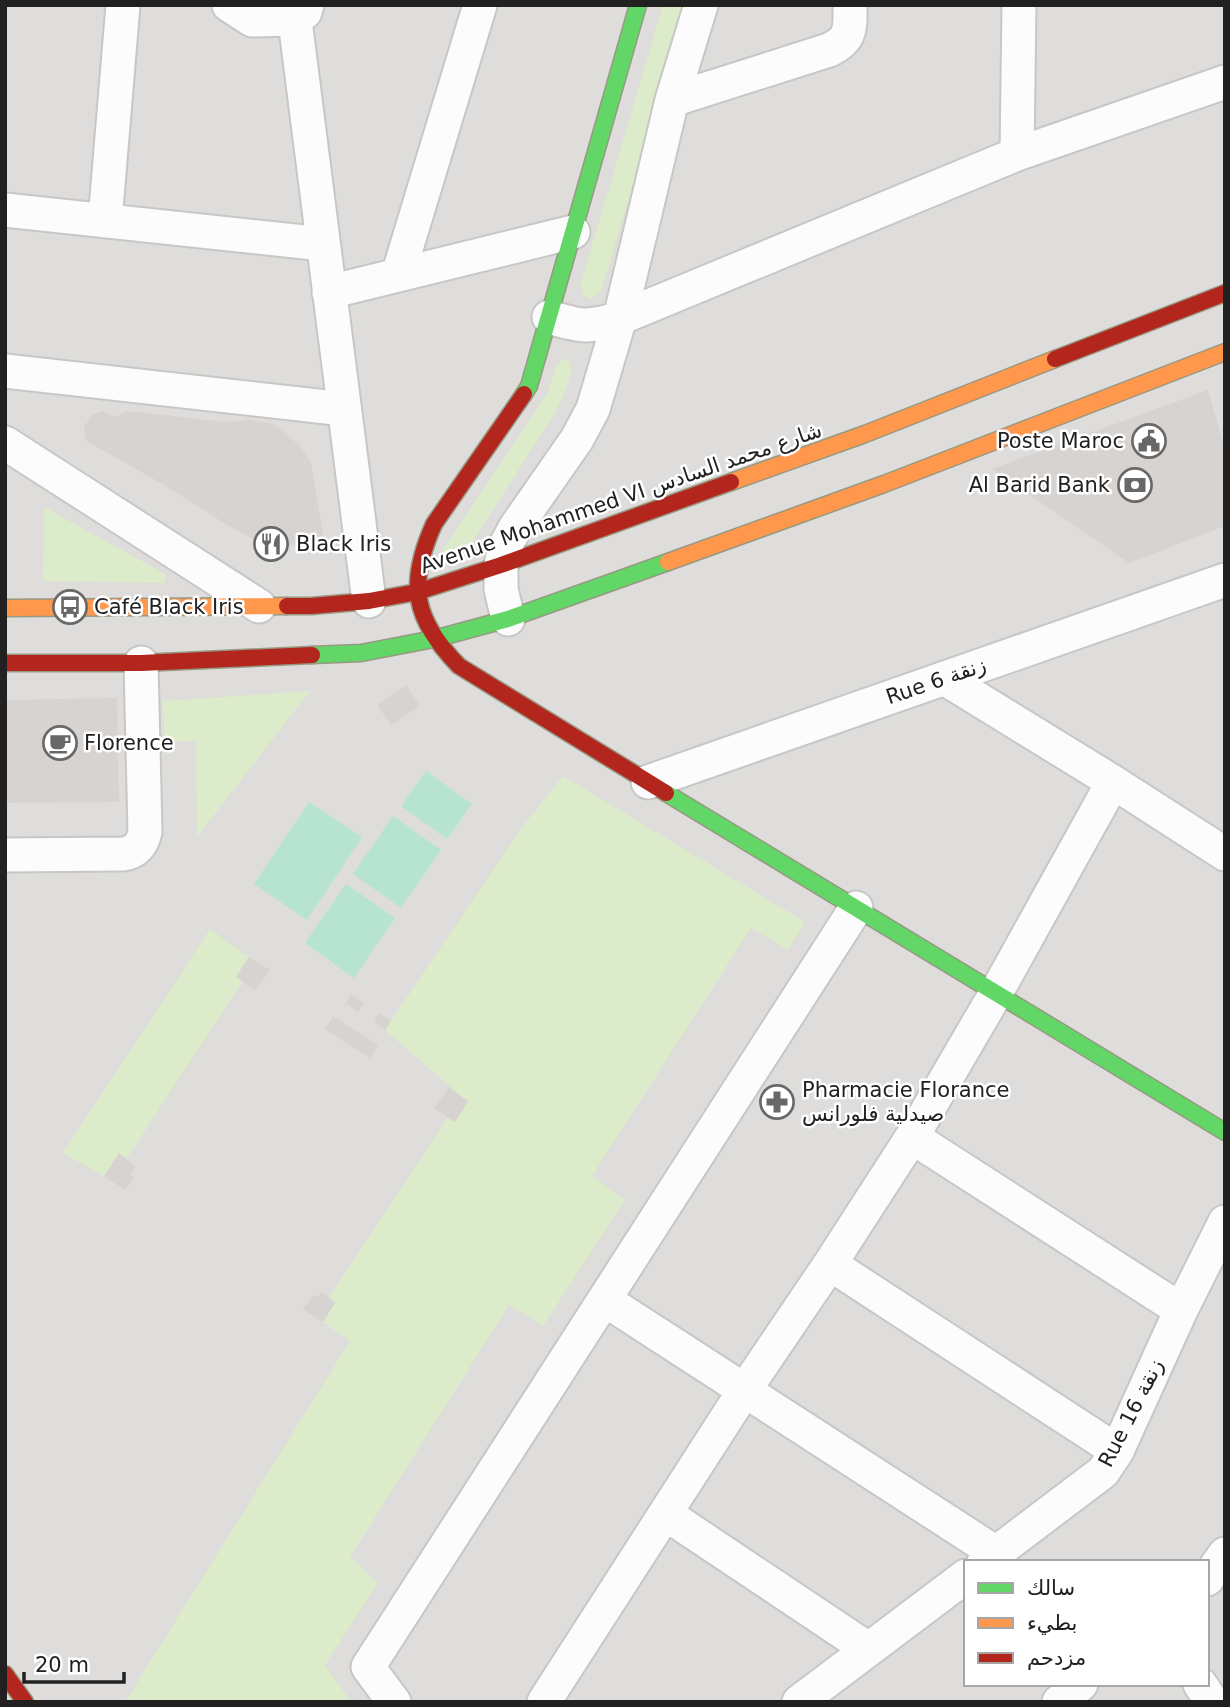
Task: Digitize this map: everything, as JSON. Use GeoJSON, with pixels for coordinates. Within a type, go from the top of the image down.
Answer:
{"type":"FeatureCollection","features":[{"type":"Feature","properties":{"kind":"main road"},"geometry":{"type":"LineString","coordinates":[[638,5],[529,386],[434,524],[419,557],[417,592],[421,611],[433,639],[459,666],[1225,1132]]}},
{"type":"Feature","properties":{"kind":"main road","name":"Avenue Mohammed VI شارع محمد السادس"},"geometry":{"type":"LineString","coordinates":[[5,608],[311,606],[369,601],[417,592],[501,565],[865,434],[1225,293]]}},
{"type":"Feature","properties":{"kind":"main road"},"geometry":{"type":"LineString","coordinates":[[5,663],[141,663],[361,653],[433,639],[508,620],[884,484],[1225,352]]}},
{"type":"Feature","properties":{"kind":"main road"},"geometry":{"type":"LineString","coordinates":[[5,1674],[25,1702]]}},
{"type":"Feature","properties":{"kind":"street"},"geometry":{"type":"LineString","coordinates":[[105,221],[123,5]]}},
{"type":"Feature","properties":{"kind":"street"},"geometry":{"type":"LineString","coordinates":[[229,5],[252,20],[298,10],[323,244],[369,601]]}},
{"type":"Feature","properties":{"kind":"street"},"geometry":{"type":"LineString","coordinates":[[398,275],[480,5]]}},
{"type":"Feature","properties":{"kind":"street"},"geometry":{"type":"LineString","coordinates":[[508,620],[501,589],[501,565],[506,545],[577,439],[593,409],[621,318],[672,100],[701,5]]}},
{"type":"Feature","properties":{"kind":"street"},"geometry":{"type":"LineString","coordinates":[[672,100],[842,44],[848,33],[850,5]]}},
{"type":"Feature","properties":{"kind":"street"},"geometry":{"type":"LineString","coordinates":[[1017,154],[1019,5]]}},
{"type":"Feature","properties":{"kind":"street"},"geometry":{"type":"LineString","coordinates":[[550,317],[579,326],[596,325],[621,318],[1017,154],[1225,82]]}},
{"type":"Feature","properties":{"kind":"street"},"geometry":{"type":"LineString","coordinates":[[5,210],[323,244]]}},
{"type":"Feature","properties":{"kind":"street"},"geometry":{"type":"LineString","coordinates":[[329,292],[573,232]]}},
{"type":"Feature","properties":{"kind":"street"},"geometry":{"type":"LineString","coordinates":[[5,371],[344,409]]}},
{"type":"Feature","properties":{"kind":"street"},"geometry":{"type":"LineString","coordinates":[[5,443],[259,606]]}},
{"type":"Feature","properties":{"kind":"street","name":"Rue 6 زنقة"},"geometry":{"type":"LineString","coordinates":[[648,782],[1225,580]]}},
{"type":"Feature","properties":{"kind":"street"},"geometry":{"type":"LineString","coordinates":[[5,855],[122,854],[129,853],[140,845],[145,832],[141,663]]}},
{"type":"Feature","properties":{"kind":"street"},"geometry":{"type":"LineString","coordinates":[[944,678],[1225,854]]}},
{"type":"Feature","properties":{"kind":"street"},"geometry":{"type":"LineString","coordinates":[[544,1702],[744,1391],[912,1137],[996,993],[1113,782]]}},
{"type":"Feature","properties":{"kind":"street"},"geometry":{"type":"LineString","coordinates":[[394,1702],[368,1667],[856,908]]}},
{"type":"Feature","properties":{"kind":"street"},"geometry":{"type":"LineString","coordinates":[[912,1137],[1181,1310]]}},
{"type":"Feature","properties":{"kind":"street","name":"Rue 16 زنقة"},"geometry":{"type":"LineString","coordinates":[[990,1558],[1103,1472],[1116,1451],[1225,1222]]}},
{"type":"Feature","properties":{"kind":"street"},"geometry":{"type":"LineString","coordinates":[[830,1264],[1116,1451]]}},
{"type":"Feature","properties":{"kind":"street"},"geometry":{"type":"LineString","coordinates":[[604,1300],[744,1391],[990,1558]]}},
{"type":"Feature","properties":{"kind":"street"},"geometry":{"type":"LineString","coordinates":[[666,1514],[868,1649]]}},
{"type":"Feature","properties":{"kind":"street"},"geometry":{"type":"LineString","coordinates":[[1209,1576],[1225,1554]]}},
{"type":"Feature","properties":{"kind":"street"},"geometry":{"type":"LineString","coordinates":[[799,1702],[964,1577]]}},
{"type":"Feature","properties":{"kind":"street"},"geometry":{"type":"LineString","coordinates":[[1059,1702],[1079,1686]]}},
{"type":"Feature","properties":{"kind":"street"},"geometry":{"type":"LineString","coordinates":[[1201,1686],[1212,1702]]}},
{"type":"Feature","properties":{"kind":"shaded area"},"geometry":{"type":"Polygon","coordinates":[[[5,5],[1225,5],[1225,1702],[5,1702],[5,5]]]}},
{"type":"Feature","properties":{"kind":"green space"},"geometry":{"type":"Polygon","coordinates":[[[663,5],[686,5],[601,292],[591,299],[583,295],[580,286],[663,5]]]}},
{"type":"Feature","properties":{"kind":"green space"},"geometry":{"type":"Polygon","coordinates":[[[564,359],[570,362],[570,374],[555,413],[464,555],[444,555],[443,549],[548,392],[557,364],[564,359]]]}},
{"type":"Feature","properties":{"kind":"green space"},"geometry":{"type":"Polygon","coordinates":[[[44,507],[165,574],[165,583],[43,581],[44,507]]]}},
{"type":"Feature","properties":{"kind":"green space"},"geometry":{"type":"Polygon","coordinates":[[[310,691],[197,837],[196,741],[165,741],[162,701],[310,691]]]}},
{"type":"Feature","properties":{"kind":"green space"},"geometry":{"type":"Polygon","coordinates":[[[426,771],[472,804],[447,839],[401,806],[426,771]]]}},
{"type":"Feature","properties":{"kind":"green space"},"geometry":{"type":"Polygon","coordinates":[[[563,776],[805,922],[788,950],[751,928],[592,1176],[625,1200],[543,1326],[509,1305],[350,1557],[378,1583],[325,1665],[351,1702],[125,1702],[350,1341],[323,1322],[335,1303],[329,1298],[447,1118],[455,1122],[468,1102],[385,1030],[519,831],[563,776]]]}},
{"type":"Feature","properties":{"kind":"green space"},"geometry":{"type":"Polygon","coordinates":[[[309,802],[362,837],[307,920],[254,884],[309,802]]]}},
{"type":"Feature","properties":{"kind":"green space"},"geometry":{"type":"Polygon","coordinates":[[[393,816],[441,850],[401,908],[353,874],[393,816]]]}},
{"type":"Feature","properties":{"kind":"green space"},"geometry":{"type":"Polygon","coordinates":[[[346,884],[395,918],[354,978],[305,943],[346,884]]]}},
{"type":"Feature","properties":{"kind":"green space"},"geometry":{"type":"Polygon","coordinates":[[[210,929],[249,957],[236,976],[243,981],[127,1158],[119,1154],[104,1176],[63,1153],[210,929]]]}},
{"type":"Feature","properties":{"kind":"building"},"geometry":{"type":"Polygon","coordinates":[[[1208,390],[1225,451],[1225,526],[1129,563],[992,469],[1208,390]]]}},
{"type":"Feature","properties":{"kind":"building"},"geometry":{"type":"Polygon","coordinates":[[[102,411],[116,417],[127,411],[225,422],[249,420],[274,424],[299,445],[311,463],[323,534],[315,543],[279,548],[260,543],[224,523],[85,440],[84,427],[92,415],[102,411]]]}},
{"type":"Feature","properties":{"kind":"building"},"geometry":{"type":"Polygon","coordinates":[[[406,685],[420,706],[391,725],[377,705],[406,685]]]}},
{"type":"Feature","properties":{"kind":"building"},"geometry":{"type":"Polygon","coordinates":[[[117,698],[119,802],[5,803],[5,700],[117,698]]]}},
{"type":"Feature","properties":{"kind":"building"},"geometry":{"type":"Polygon","coordinates":[[[249,957],[270,970],[255,991],[236,977],[249,957]]]}},
{"type":"Feature","properties":{"kind":"building"},"geometry":{"type":"Polygon","coordinates":[[[351,994],[364,1003],[358,1012],[346,1003],[351,994]]]}},
{"type":"Feature","properties":{"kind":"building"},"geometry":{"type":"Polygon","coordinates":[[[380,1013],[391,1021],[385,1030],[374,1022],[380,1013]]]}},
{"type":"Feature","properties":{"kind":"building"},"geometry":{"type":"Polygon","coordinates":[[[333,1016],[378,1045],[370,1058],[325,1029],[333,1016]]]}},
{"type":"Feature","properties":{"kind":"building"},"geometry":{"type":"Polygon","coordinates":[[[449,1088],[468,1101],[455,1122],[434,1108],[449,1088]]]}},
{"type":"Feature","properties":{"kind":"building"},"geometry":{"type":"Polygon","coordinates":[[[119,1153],[135,1167],[130,1175],[134,1178],[125,1190],[104,1176],[119,1153]]]}},
{"type":"Feature","properties":{"kind":"building"},"geometry":{"type":"Polygon","coordinates":[[[322,1292],[335,1303],[323,1322],[303,1309],[313,1295],[318,1297],[322,1292]]]}},
{"type":"Feature","properties":{"kind":"traffic: fast"},"geometry":{"type":"LineString","coordinates":[[524,394],[529,386],[638,5]]}},
{"type":"Feature","properties":{"kind":"traffic: fast"},"geometry":{"type":"LineString","coordinates":[[312,655],[361,653],[434,639],[508,619],[668,562]]}},
{"type":"Feature","properties":{"kind":"traffic: fast"},"geometry":{"type":"LineString","coordinates":[[666,793],[1225,1132]]}},
{"type":"Feature","properties":{"kind":"traffic: slow"},"geometry":{"type":"LineString","coordinates":[[668,562],[884,484],[1225,352]]}},
{"type":"Feature","properties":{"kind":"traffic: slow"},"geometry":{"type":"LineString","coordinates":[[731,482],[865,434],[1055,359]]}},
{"type":"Feature","properties":{"kind":"traffic: slow"},"geometry":{"type":"LineString","coordinates":[[5,608],[287,606]]}},
{"type":"Feature","properties":{"kind":"traffic: jam"},"geometry":{"type":"LineString","coordinates":[[1055,359],[1225,293]]}},
{"type":"Feature","properties":{"kind":"traffic: jam"},"geometry":{"type":"LineString","coordinates":[[524,394],[434,524],[425,545],[418,583],[424,616],[432,632],[459,666],[666,793]]}},
{"type":"Feature","properties":{"kind":"traffic: jam"},"geometry":{"type":"LineString","coordinates":[[287,606],[369,601],[417,592],[501,565],[731,482]]}},
{"type":"Feature","properties":{"kind":"traffic: jam"},"geometry":{"type":"LineString","coordinates":[[5,663],[141,663],[312,655]]}},
{"type":"Feature","properties":{"kind":"traffic: jam"},"geometry":{"type":"LineString","coordinates":[[5,1674],[25,1702]]}},
{"type":"Feature","properties":{"kind":"place","name":"Poste Maroc"},"geometry":{"type":"Point","coordinates":[1149,441]}},
{"type":"Feature","properties":{"kind":"place","name":"Al Barid Bank"},"geometry":{"type":"Point","coordinates":[1135,485]}},
{"type":"Feature","properties":{"kind":"place","name":"Black Iris"},"geometry":{"type":"Point","coordinates":[271,544]}},
{"type":"Feature","properties":{"kind":"place","name":"Café Black Iris"},"geometry":{"type":"Point","coordinates":[70,607]}},
{"type":"Feature","properties":{"kind":"place","name":"Florence"},"geometry":{"type":"Point","coordinates":[60,743]}},
{"type":"Feature","properties":{"kind":"place","name":"Pharmacie Florance صيدلية فلورانس"},"geometry":{"type":"Point","coordinates":[777,1102]}}]}
